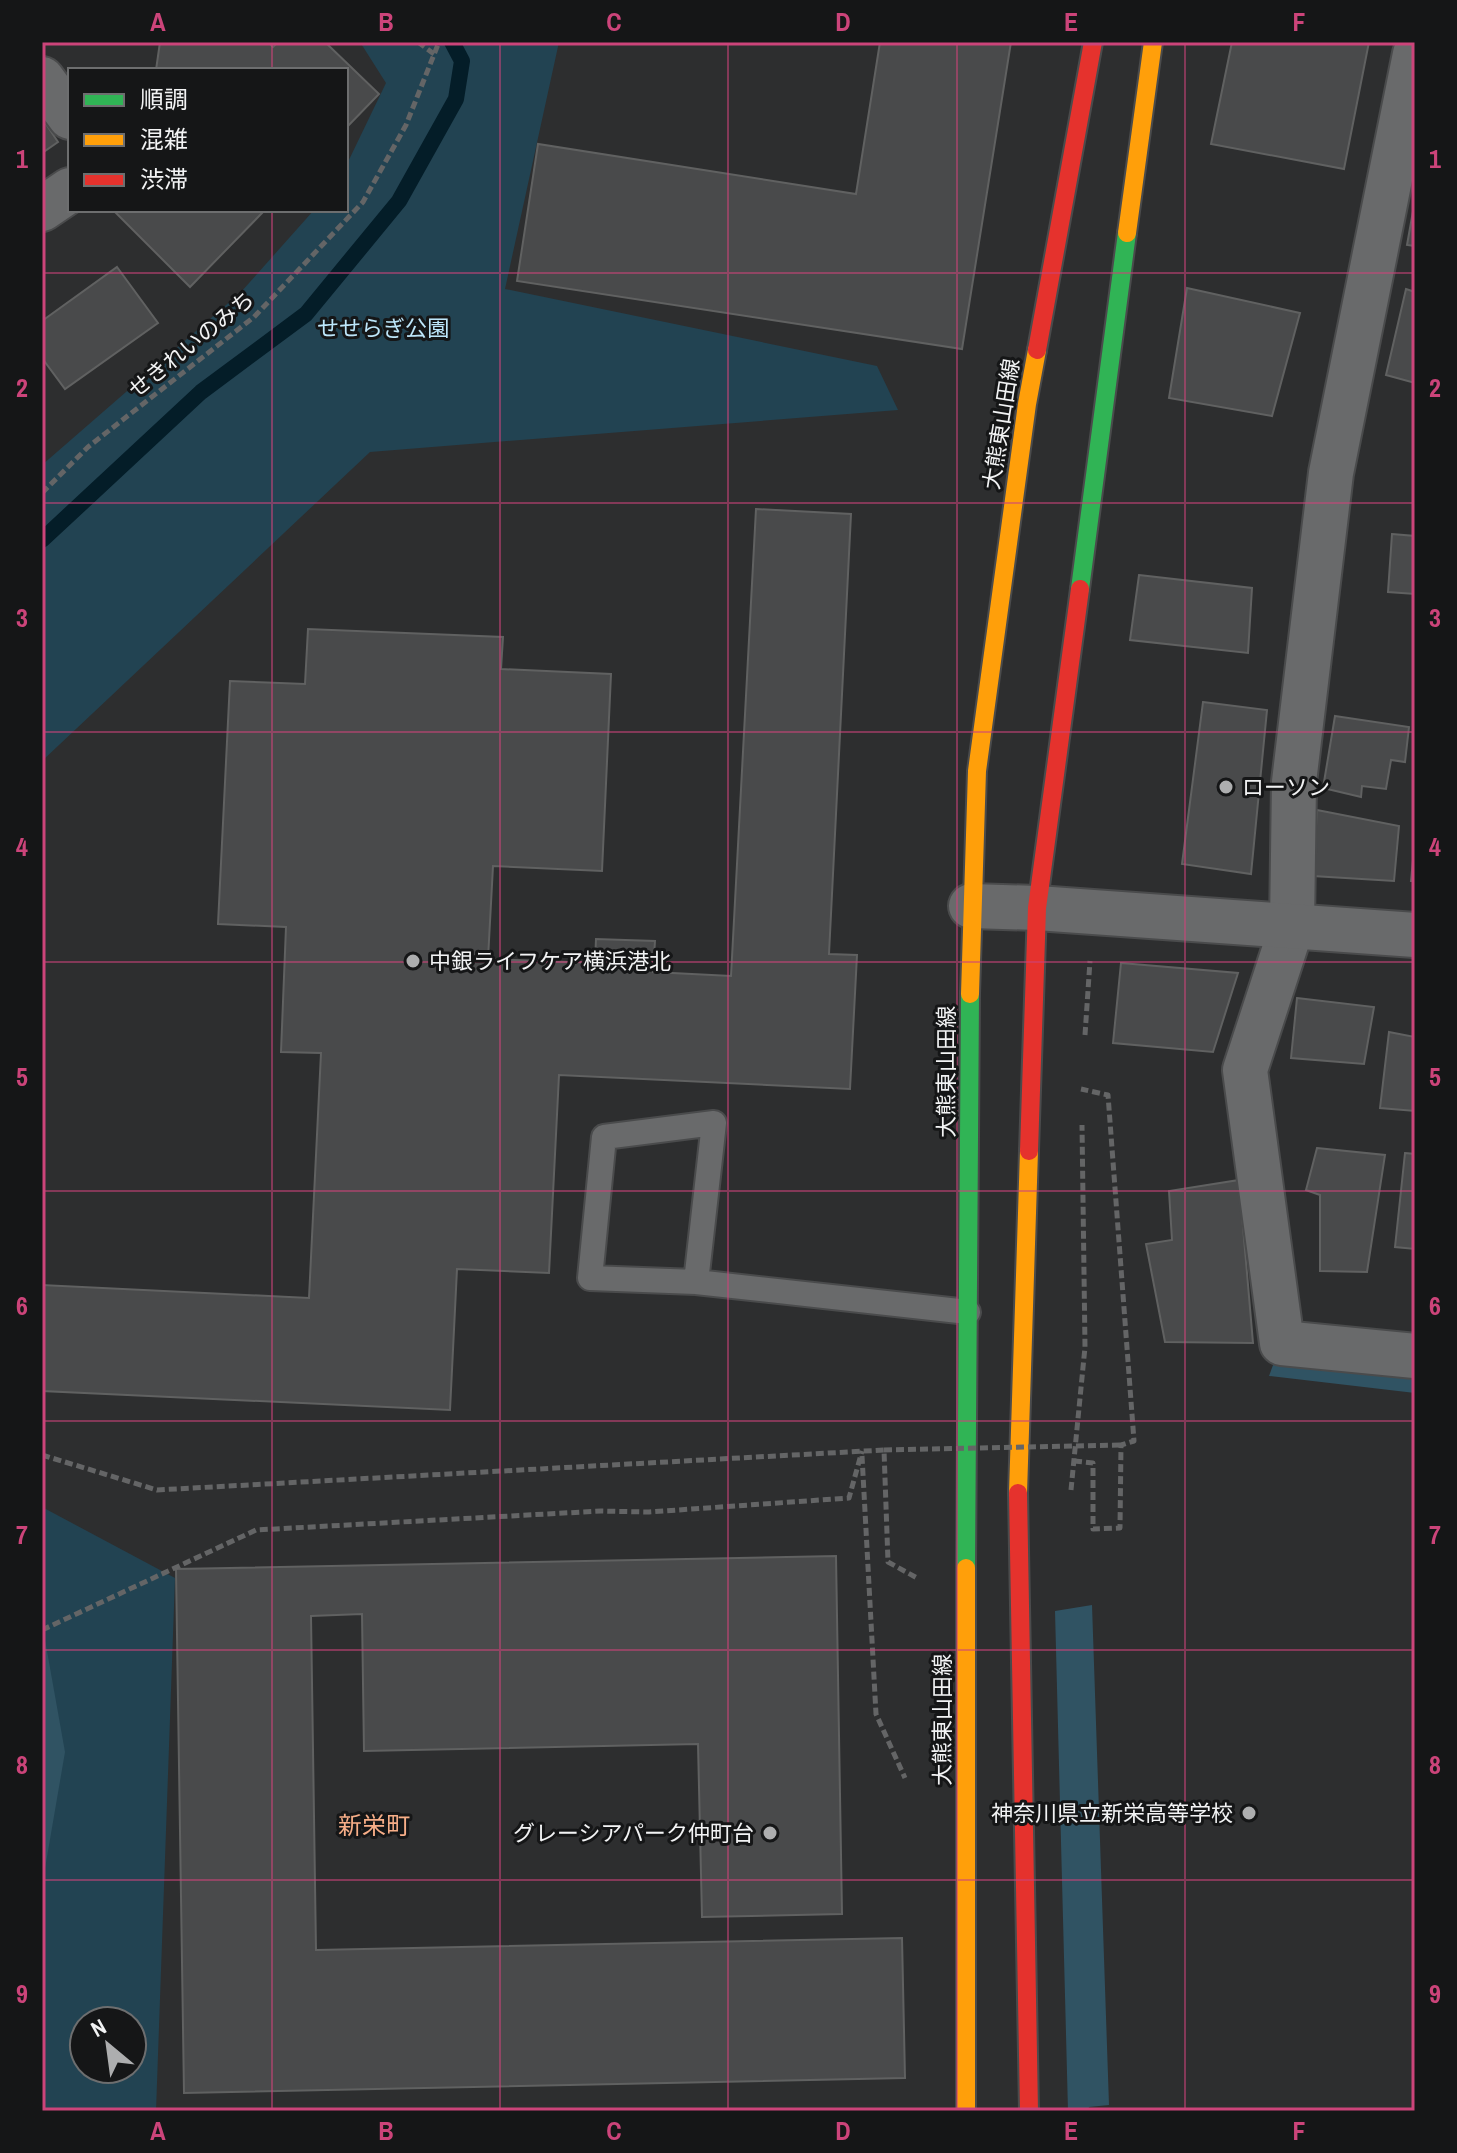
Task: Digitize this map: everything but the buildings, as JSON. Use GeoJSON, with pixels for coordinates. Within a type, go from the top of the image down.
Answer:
{"type":"FeatureCollection","features":[{"type":"Feature","properties":{"kind":"street","name":"大熊東山田線"},"geometry":{"type":"LineString","coordinates":[[966,2111],[971,906],[977,771],[1025,419],[1093,42]]}},
{"type":"Feature","properties":{"kind":"street"},"geometry":{"type":"LineString","coordinates":[[1029,2111],[1018,1464],[1037,908],[1153,42]]}},
{"type":"Feature","properties":{"kind":"street"},"geometry":{"type":"LineString","coordinates":[[1415,54],[1409,118],[1331,473],[1294,782],[1292,926],[1245,1070],[1282,1343],[1415,1356]]}},
{"type":"Feature","properties":{"kind":"street"},"geometry":{"type":"LineString","coordinates":[[42,79],[68,114]]}},
{"type":"Feature","properties":{"kind":"street"},"geometry":{"type":"LineString","coordinates":[[42,209],[68,191]]}},
{"type":"Feature","properties":{"kind":"street"},"geometry":{"type":"LineString","coordinates":[[971,906],[1415,935]]}},
{"type":"Feature","properties":{"kind":"lane"},"geometry":{"type":"LineString","coordinates":[[696,1282],[714,1123],[604,1137],[590,1278],[696,1282],[968,1312]]}},
{"type":"Feature","properties":{"kind":"path"},"geometry":{"type":"LineString","coordinates":[[418,42],[434,54]]}},
{"type":"Feature","properties":{"kind":"path","name":"せきれいのみち"},"geometry":{"type":"LineString","coordinates":[[42,493],[88,447],[254,317],[363,202],[406,125],[439,42]]}},
{"type":"Feature","properties":{"kind":"path"},"geometry":{"type":"LineString","coordinates":[[1084,1045],[1094,912]]}},
{"type":"Feature","properties":{"kind":"path"},"geometry":{"type":"LineString","coordinates":[[1082,1074],[1082,1104]]}},
{"type":"Feature","properties":{"kind":"path"},"geometry":{"type":"LineString","coordinates":[[42,1455],[157,1490],[862,1451],[1121,1445],[1134,1441],[1108,1095],[1081,1089]]}},
{"type":"Feature","properties":{"kind":"path"},"geometry":{"type":"LineString","coordinates":[[1071,1492],[1085,1347],[1082,1119]]}},
{"type":"Feature","properties":{"kind":"path"},"geometry":{"type":"LineString","coordinates":[[1073,1461],[1093,1463],[1093,1529],[1120,1528],[1121,1445]]}},
{"type":"Feature","properties":{"kind":"path"},"geometry":{"type":"LineString","coordinates":[[884,1450],[888,1562],[919,1579]]}},
{"type":"Feature","properties":{"kind":"path"},"geometry":{"type":"LineString","coordinates":[[42,1630],[256,1530],[601,1511],[649,1512],[849,1498],[862,1451]]}},
{"type":"Feature","properties":{"kind":"path"},"geometry":{"type":"LineString","coordinates":[[862,1451],[876,1714],[905,1778]]}},
{"type":"Feature","properties":{"kind":"green space","name":"せせらぎ公園"},"geometry":{"type":"Polygon","coordinates":[[[360,42],[559,42],[505,289],[877,366],[898,410],[370,452],[42,761],[42,465],[241,292],[312,212],[348,212],[348,162],[386,83],[360,42]]]}},
{"type":"Feature","properties":{"kind":"green space"},"geometry":{"type":"Polygon","coordinates":[[[42,1507],[175,1578],[156,2111],[42,2111],[42,1507]]]}},
{"type":"Feature","properties":{"kind":"shaded area"},"geometry":{"type":"Polygon","coordinates":[[[1279,1349],[1415,1364],[1415,1393],[1269,1376],[1279,1349]]]}},
{"type":"Feature","properties":{"kind":"shaded area"},"geometry":{"type":"Polygon","coordinates":[[[1092,1605],[1109,2105],[1089,2107],[1088,2111],[1068,2111],[1055,1611],[1092,1605]]]}},
{"type":"Feature","properties":{"kind":"shaded area"},"geometry":{"type":"Polygon","coordinates":[[[42,1623],[65,1752],[42,1886],[42,1623]]]}},
{"type":"Feature","properties":{"kind":"waterway"},"geometry":{"type":"LineString","coordinates":[[42,540],[201,392],[306,314],[399,201],[456,99],[462,61],[452,42]]}},
{"type":"Feature","properties":{"kind":"traffic: fast"},"geometry":{"type":"LineString","coordinates":[[1080,589],[1127,233]]}},
{"type":"Feature","properties":{"kind":"traffic: fast"},"geometry":{"type":"LineString","coordinates":[[966,1568],[970,994]]}},
{"type":"Feature","properties":{"kind":"traffic: slow"},"geometry":{"type":"LineString","coordinates":[[1127,233],[1153,42]]}},
{"type":"Feature","properties":{"kind":"traffic: slow"},"geometry":{"type":"LineString","coordinates":[[970,994],[977,771],[1037,350]]}},
{"type":"Feature","properties":{"kind":"traffic: slow"},"geometry":{"type":"LineString","coordinates":[[1018,1493],[1029,1151]]}},
{"type":"Feature","properties":{"kind":"traffic: slow"},"geometry":{"type":"LineString","coordinates":[[966,1568],[966,2111]]}},
{"type":"Feature","properties":{"kind":"traffic: jam"},"geometry":{"type":"LineString","coordinates":[[1037,350],[1093,42]]}},
{"type":"Feature","properties":{"kind":"traffic: jam"},"geometry":{"type":"LineString","coordinates":[[1029,1151],[1037,908],[1080,589]]}},
{"type":"Feature","properties":{"kind":"traffic: jam"},"geometry":{"type":"LineString","coordinates":[[1018,1493],[1029,2111]]}},
{"type":"Feature","properties":{"kind":"place","name":"ローソン"},"geometry":{"type":"Point","coordinates":[1226,787]}},
{"type":"Feature","properties":{"kind":"place","name":"中銀ライフケア横浜港北"},"geometry":{"type":"Point","coordinates":[413,961]}},
{"type":"Feature","properties":{"kind":"place","name":"神奈川県立新栄高等学校"},"geometry":{"type":"Point","coordinates":[1249,1813]}},
{"type":"Feature","properties":{"kind":"place","name":"グレーシアパーク仲町台"},"geometry":{"type":"Point","coordinates":[770,1833]}},
{"type":"Feature","properties":{"kind":"district","name":"新栄町"},"geometry":{"type":"Point","coordinates":[374,1826]}}]}
